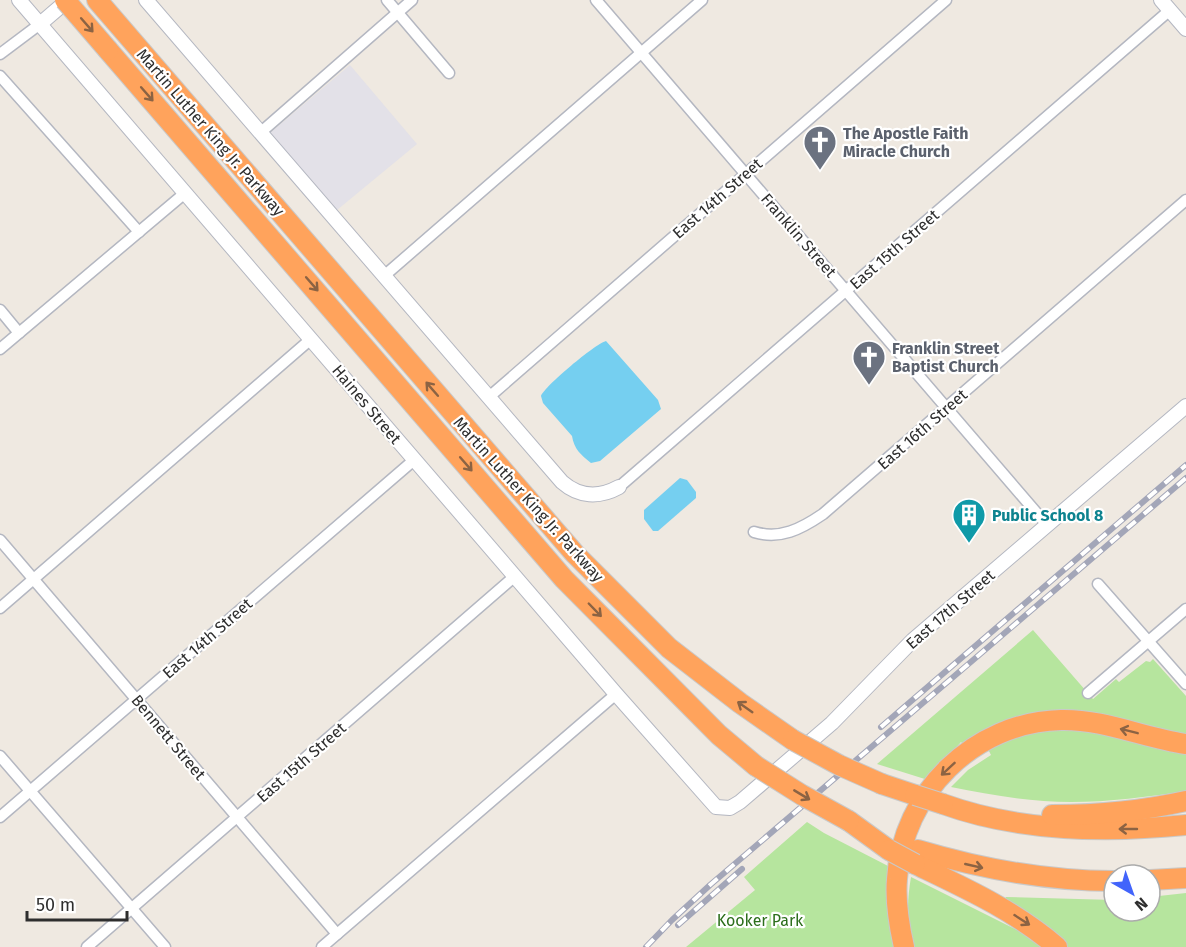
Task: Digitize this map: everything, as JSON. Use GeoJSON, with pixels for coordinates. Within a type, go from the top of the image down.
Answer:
{"type":"FeatureCollection","features":[{"type":"Feature","properties":{"kind":"highway","name":"Martin Luther King Jr. Parkway"},"geometry":{"type":"LineString","coordinates":[[67,0],[564,579],[719,735],[756,766],[891,845],[916,857]]}},
{"type":"Feature","properties":{"kind":"highway","name":"Martin Luther King Jr. Parkway"},"geometry":{"type":"LineString","coordinates":[[97,0],[575,554],[669,648],[740,703],[792,740],[839,765],[882,784],[946,805],[1003,820],[1048,827],[1146,829],[1186,825]]}},
{"type":"Feature","properties":{"kind":"highway"},"geometry":{"type":"LineString","coordinates":[[904,947],[898,911],[897,877],[910,825],[927,790],[970,750],[1001,732],[1059,720],[1090,722],[1186,744]]}},
{"type":"Feature","properties":{"kind":"highway"},"geometry":{"type":"LineString","coordinates":[[946,805],[1029,816],[1136,810],[1186,801]]}},
{"type":"Feature","properties":{"kind":"highway"},"geometry":{"type":"LineString","coordinates":[[916,857],[1062,879],[1102,881]]}},
{"type":"Feature","properties":{"kind":"highway"},"geometry":{"type":"LineString","coordinates":[[916,857],[999,905],[1036,929],[1057,947]]}},
{"type":"Feature","properties":{"kind":"highway"},"geometry":{"type":"LineString","coordinates":[[1162,879],[1186,878]]}},
{"type":"Feature","properties":{"kind":"street","name":"Haines Street"},"geometry":{"type":"LineString","coordinates":[[19,0],[616,694],[716,807]]}},
{"type":"Feature","properties":{"kind":"street"},"geometry":{"type":"LineString","coordinates":[[0,54],[67,0]]}},
{"type":"Feature","properties":{"kind":"street"},"geometry":{"type":"LineString","coordinates":[[146,0],[569,488],[589,495],[600,495],[619,487]]}},
{"type":"Feature","properties":{"kind":"street"},"geometry":{"type":"LineString","coordinates":[[387,0],[449,73]]}},
{"type":"Feature","properties":{"kind":"street"},"geometry":{"type":"LineString","coordinates":[[260,133],[412,0]]}},
{"type":"Feature","properties":{"kind":"street","name":"Franklin Street"},"geometry":{"type":"LineString","coordinates":[[596,0],[1047,525]]}},
{"type":"Feature","properties":{"kind":"street"},"geometry":{"type":"LineString","coordinates":[[384,276],[702,0]]}},
{"type":"Feature","properties":{"kind":"street","name":"East 14th Street"},"geometry":{"type":"LineString","coordinates":[[489,397],[946,0]]}},
{"type":"Feature","properties":{"kind":"street"},"geometry":{"type":"LineString","coordinates":[[1166,5],[1186,28]]}},
{"type":"Feature","properties":{"kind":"street","name":"East 15th Street"},"geometry":{"type":"LineString","coordinates":[[619,487],[846,290],[1166,5]]}},
{"type":"Feature","properties":{"kind":"street"},"geometry":{"type":"LineString","coordinates":[[0,76],[138,232]]}},
{"type":"Feature","properties":{"kind":"street"},"geometry":{"type":"LineString","coordinates":[[0,349],[185,193]]}},
{"type":"Feature","properties":{"kind":"street","name":"East 16th Street"},"geometry":{"type":"LineString","coordinates":[[754,532],[775,535],[799,529],[810,523],[947,408],[1186,200]]}},
{"type":"Feature","properties":{"kind":"street"},"geometry":{"type":"LineString","coordinates":[[0,310],[19,333]]}},
{"type":"Feature","properties":{"kind":"street"},"geometry":{"type":"LineString","coordinates":[[0,608],[311,339]]}},
{"type":"Feature","properties":{"kind":"street","name":"East 17th Street"},"geometry":{"type":"LineString","coordinates":[[716,807],[730,808],[741,802],[832,723],[913,640],[1186,406]]}},
{"type":"Feature","properties":{"kind":"street","name":"East 14th Street"},"geometry":{"type":"LineString","coordinates":[[0,817],[414,460]]}},
{"type":"Feature","properties":{"kind":"street","name":"Bennett Street"},"geometry":{"type":"LineString","coordinates":[[0,540],[337,934]]}},
{"type":"Feature","properties":{"kind":"street","name":"East 15th Street"},"geometry":{"type":"LineString","coordinates":[[87,947],[515,576]]}},
{"type":"Feature","properties":{"kind":"street"},"geometry":{"type":"LineString","coordinates":[[1098,584],[1186,684]]}},
{"type":"Feature","properties":{"kind":"street"},"geometry":{"type":"LineString","coordinates":[[1088,693],[1186,609]]}},
{"type":"Feature","properties":{"kind":"street"},"geometry":{"type":"LineString","coordinates":[[322,947],[616,694]]}},
{"type":"Feature","properties":{"kind":"street"},"geometry":{"type":"LineString","coordinates":[[0,756],[165,947]]}},
{"type":"Feature","properties":{"kind":"shaded area"},"geometry":{"type":"Polygon","coordinates":[[[350,65],[417,144],[337,210],[270,133],[350,65]]]}},
{"type":"Feature","properties":{"kind":"green space"},"geometry":{"type":"Polygon","coordinates":[[[1033,630],[1093,699],[1116,679],[1119,682],[1146,661],[1150,662],[1153,659],[1186,696],[1186,738],[1105,717],[966,747],[961,742],[928,780],[877,764],[1033,630]]]}},
{"type":"Feature","properties":{"kind":"green space"},"geometry":{"type":"Polygon","coordinates":[[[1075,727],[1186,751],[1186,791],[1128,799],[1071,802],[1011,798],[951,787],[968,770],[991,755],[988,749],[1024,733],[1075,727]]]}},
{"type":"Feature","properties":{"kind":"green space","name":"Kooker Park"},"geometry":{"type":"Polygon","coordinates":[[[807,822],[890,867],[901,947],[686,947],[755,890],[744,877],[807,822]]]}},
{"type":"Feature","properties":{"kind":"green space"},"geometry":{"type":"Polygon","coordinates":[[[911,877],[1031,937],[1044,947],[914,947],[908,912],[911,877]]]}},
{"type":"Feature","properties":{"kind":"green space"},"geometry":{"type":"Polygon","coordinates":[[[1186,893],[1186,947],[1068,947],[1049,932],[1002,903],[1006,897],[1102,900],[1102,923],[1162,923],[1162,896],[1186,893]]]}},
{"type":"Feature","properties":{"kind":"water"},"geometry":{"type":"Polygon","coordinates":[[[606,341],[658,400],[661,409],[600,461],[591,463],[578,451],[572,436],[543,403],[541,396],[571,366],[606,341]]]}},
{"type":"Feature","properties":{"kind":"water"},"geometry":{"type":"Polygon","coordinates":[[[680,478],[687,480],[696,492],[696,498],[658,531],[653,531],[644,519],[644,510],[680,478]]]}},
{"type":"Feature","properties":{"kind":"railway"},"geometry":{"type":"LineString","coordinates":[[881,727],[1186,465]]}},
{"type":"Feature","properties":{"kind":"railway"},"geometry":{"type":"LineString","coordinates":[[646,947],[710,885],[1186,478]]}},
{"type":"Feature","properties":{"kind":"railway"},"geometry":{"type":"LineString","coordinates":[[678,925],[742,869]]}},
{"type":"Feature","properties":{"kind":"place","name":"The Apostle Faith Miracle Church"},"geometry":{"type":"Point","coordinates":[820,171]}},
{"type":"Feature","properties":{"kind":"place","name":"Franklin Street Baptist Church"},"geometry":{"type":"Point","coordinates":[869,386]}},
{"type":"Feature","properties":{"kind":"place","name":"Public School 8"},"geometry":{"type":"Point","coordinates":[969,544]}}]}
